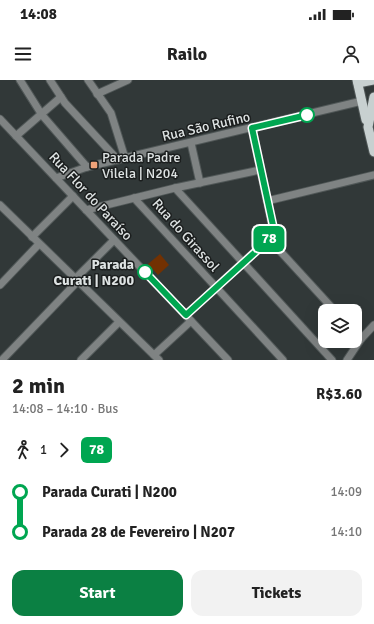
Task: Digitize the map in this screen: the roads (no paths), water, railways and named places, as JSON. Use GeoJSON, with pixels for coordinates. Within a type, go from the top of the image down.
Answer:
{"type":"FeatureCollection","features":[{"type":"Feature","properties":{"kind":"main road"},"geometry":{"type":"LineString","coordinates":[[374,80],[357,81],[374,152]]}},
{"type":"Feature","properties":{"kind":"main road"},"geometry":{"type":"LineString","coordinates":[[368,127],[374,97]]}},
{"type":"Feature","properties":{"kind":"street"},"geometry":{"type":"LineString","coordinates":[[20,80],[42,114],[87,168]]}},
{"type":"Feature","properties":{"kind":"street"},"geometry":{"type":"LineString","coordinates":[[50,80],[61,97],[121,159]]}},
{"type":"Feature","properties":{"kind":"street"},"geometry":{"type":"LineString","coordinates":[[88,80],[111,113],[121,159]]}},
{"type":"Feature","properties":{"kind":"street"},"geometry":{"type":"LineString","coordinates":[[97,94],[128,80]]}},
{"type":"Feature","properties":{"kind":"street"},"geometry":{"type":"LineString","coordinates":[[16,136],[61,97]]}},
{"type":"Feature","properties":{"kind":"street","name":"Rua São Rufino"},"geometry":{"type":"LineString","coordinates":[[56,178],[121,159],[362,101]]}},
{"type":"Feature","properties":{"kind":"street","name":"Rua Flor do Paraíso"},"geometry":{"type":"LineString","coordinates":[[0,119],[228,360]]}},
{"type":"Feature","properties":{"kind":"street"},"geometry":{"type":"LineString","coordinates":[[0,205],[157,358],[215,288],[271,238],[274,230],[252,128]]}},
{"type":"Feature","properties":{"kind":"street"},"geometry":{"type":"LineString","coordinates":[[190,143],[200,183]]}},
{"type":"Feature","properties":{"kind":"street"},"geometry":{"type":"LineString","coordinates":[[86,210],[175,188],[260,170]]}},
{"type":"Feature","properties":{"kind":"street"},"geometry":{"type":"LineString","coordinates":[[268,201],[374,175]]}},
{"type":"Feature","properties":{"kind":"street"},"geometry":{"type":"LineString","coordinates":[[175,188],[332,360]]}},
{"type":"Feature","properties":{"kind":"street"},"geometry":{"type":"LineString","coordinates":[[32,237],[73,196]]}},
{"type":"Feature","properties":{"kind":"street","name":"Rua do Girassol"},"geometry":{"type":"LineString","coordinates":[[134,198],[215,288],[283,360]]}},
{"type":"Feature","properties":{"kind":"street"},"geometry":{"type":"LineString","coordinates":[[271,238],[329,304]]}},
{"type":"Feature","properties":{"kind":"street"},"geometry":{"type":"LineString","coordinates":[[2,360],[114,240]]}},
{"type":"Feature","properties":{"kind":"street"},"geometry":{"type":"LineString","coordinates":[[0,285],[39,244]]}},
{"type":"Feature","properties":{"kind":"street"},"geometry":{"type":"LineString","coordinates":[[81,360],[119,322]]}},
{"type":"Feature","properties":{"kind":"street"},"geometry":{"type":"LineString","coordinates":[[362,338],[374,325]]}},
{"type":"Feature","properties":{"kind":"street"},"geometry":{"type":"LineString","coordinates":[[347,360],[355,348]]}},
{"type":"Feature","properties":{"kind":"place","name":"Parada Padre Vilela | N204"},"geometry":{"type":"Point","coordinates":[94,165]}},
{"type":"Feature","properties":{"kind":"place","name":"Parada Curati | N200"},"geometry":{"type":"Point","coordinates":[145,272]}}]}
